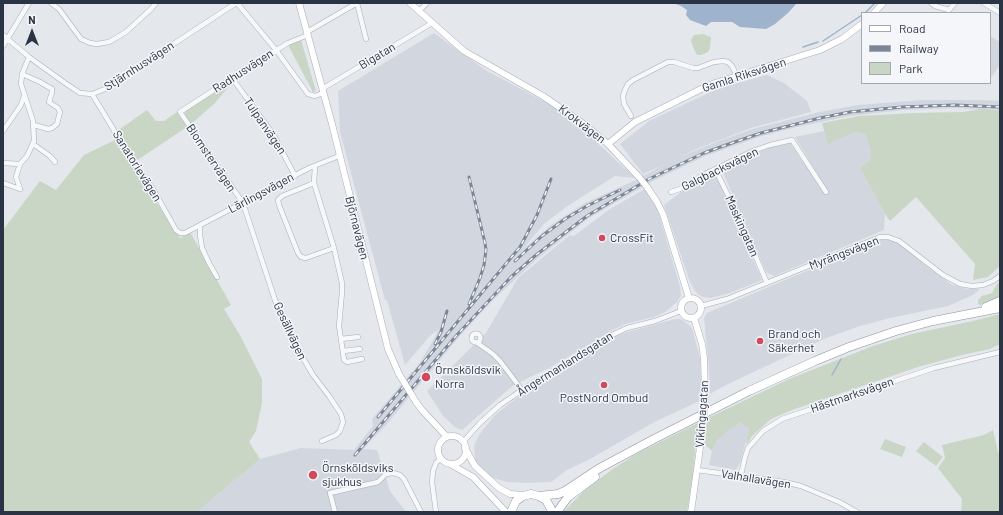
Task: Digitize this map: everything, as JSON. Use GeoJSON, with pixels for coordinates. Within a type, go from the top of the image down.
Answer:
{"type":"FeatureCollection","features":[{"type":"Feature","properties":{"kind":"highway"},"geometry":{"type":"LineString","coordinates":[[966,315],[1000,301]]}},
{"type":"Feature","properties":{"kind":"highway"},"geometry":{"type":"LineString","coordinates":[[511,512],[516,501],[527,495],[539,496],[558,494],[565,491],[583,478],[654,439],[749,391],[815,361],[849,347],[896,331],[933,321],[1000,308]]}},
{"type":"Feature","properties":{"kind":"highway"},"geometry":{"type":"LineString","coordinates":[[557,512],[568,497],[610,463]]}},
{"type":"Feature","properties":{"kind":"highway"},"geometry":{"type":"LineString","coordinates":[[563,512],[578,493],[594,477]]}},
{"type":"Feature","properties":{"kind":"highway"},"geometry":{"type":"LineString","coordinates":[[539,496],[548,503],[552,512]]}},
{"type":"Feature","properties":{"kind":"street"},"geometry":{"type":"LineString","coordinates":[[3,46],[5,37],[30,3]]}},
{"type":"Feature","properties":{"kind":"street"},"geometry":{"type":"LineString","coordinates":[[51,3],[57,5],[81,38],[90,43],[101,44],[113,40],[126,32],[156,3]]}},
{"type":"Feature","properties":{"kind":"street"},"geometry":{"type":"LineString","coordinates":[[236,3],[276,50],[308,94],[315,96],[323,91]]}},
{"type":"Feature","properties":{"kind":"street","name":"Stjärnhusvägen"},"geometry":{"type":"LineString","coordinates":[[5,37],[29,57],[78,92],[82,94],[92,94],[105,89],[236,3]]}},
{"type":"Feature","properties":{"kind":"street","name":"Björnavägen"},"geometry":{"type":"LineString","coordinates":[[299,3],[323,91],[388,349],[399,374],[416,402],[447,437]]}},
{"type":"Feature","properties":{"kind":"street"},"geometry":{"type":"LineString","coordinates":[[357,3],[366,38]]}},
{"type":"Feature","properties":{"kind":"street","name":"Radhusvägen"},"geometry":{"type":"LineString","coordinates":[[180,112],[276,50],[308,33],[357,3]]}},
{"type":"Feature","properties":{"kind":"street","name":"Krokvägen"},"geometry":{"type":"LineString","coordinates":[[410,3],[464,51],[556,105],[581,122],[608,144],[647,187],[657,202],[663,214],[689,298]]}},
{"type":"Feature","properties":{"kind":"street"},"geometry":{"type":"LineString","coordinates":[[419,11],[427,3]]}},
{"type":"Feature","properties":{"kind":"street"},"geometry":{"type":"LineString","coordinates":[[875,12],[883,3]]}},
{"type":"Feature","properties":{"kind":"street"},"geometry":{"type":"LineString","coordinates":[[931,3],[935,6],[949,10],[955,3]]}},
{"type":"Feature","properties":{"kind":"street"},"geometry":{"type":"LineString","coordinates":[[984,3],[1000,13]]}},
{"type":"Feature","properties":{"kind":"street","name":"Bigatan"},"geometry":{"type":"LineString","coordinates":[[323,91],[432,23]]}},
{"type":"Feature","properties":{"kind":"street","name":"Gamla Riksvägen"},"geometry":{"type":"LineString","coordinates":[[608,144],[628,128],[652,113],[703,88],[820,50],[842,39],[861,25]]}},
{"type":"Feature","properties":{"kind":"street"},"geometry":{"type":"LineString","coordinates":[[3,182],[20,189],[16,177],[20,164],[28,156],[33,144],[34,125],[31,111],[24,96],[21,84],[22,74],[29,57]]}},
{"type":"Feature","properties":{"kind":"street"},"geometry":{"type":"LineString","coordinates":[[631,116],[624,104],[623,96],[628,84],[668,62],[698,68],[714,62],[723,61],[732,66],[737,76]]}},
{"type":"Feature","properties":{"kind":"street"},"geometry":{"type":"LineString","coordinates":[[22,74],[40,82],[52,90],[49,102],[58,108],[60,112],[57,124],[52,128],[48,129],[34,125]]}},
{"type":"Feature","properties":{"kind":"street","name":"Tulpanvägen"},"geometry":{"type":"LineString","coordinates":[[232,78],[273,134],[295,176]]}},
{"type":"Feature","properties":{"kind":"street","name":"Sanatorievägen"},"geometry":{"type":"LineString","coordinates":[[92,94],[132,160],[158,198],[176,230],[180,233],[185,233]]}},
{"type":"Feature","properties":{"kind":"street"},"geometry":{"type":"LineString","coordinates":[[3,131],[21,105],[24,96]]}},
{"type":"Feature","properties":{"kind":"street","name":"Blomstervägen"},"geometry":{"type":"LineString","coordinates":[[180,112],[243,204]]}},
{"type":"Feature","properties":{"kind":"street","name":"Galgbacksvägen"},"geometry":{"type":"LineString","coordinates":[[671,192],[680,189],[715,169],[753,151],[792,140],[826,192]]}},
{"type":"Feature","properties":{"kind":"street"},"geometry":{"type":"LineString","coordinates":[[33,144],[50,156],[55,162]]}},
{"type":"Feature","properties":{"kind":"street","name":"Lärlingsvägen"},"geometry":{"type":"LineString","coordinates":[[185,233],[315,166],[339,156]]}},
{"type":"Feature","properties":{"kind":"street"},"geometry":{"type":"LineString","coordinates":[[3,164],[20,164]]}},
{"type":"Feature","properties":{"kind":"street"},"geometry":{"type":"LineString","coordinates":[[315,166],[314,183],[334,248],[342,287],[339,324],[344,360],[347,362],[362,359]]}},
{"type":"Feature","properties":{"kind":"street","name":"Maskingatan"},"geometry":{"type":"LineString","coordinates":[[715,169],[736,211],[767,283]]}},
{"type":"Feature","properties":{"kind":"street"},"geometry":{"type":"LineString","coordinates":[[314,183],[282,196],[279,198],[278,202],[298,253],[301,257],[306,258],[334,248]]}},
{"type":"Feature","properties":{"kind":"street","name":"Gesällvägen"},"geometry":{"type":"LineString","coordinates":[[243,204],[276,300],[293,339],[312,375],[341,414],[343,425],[340,431],[336,435],[322,442]]}},
{"type":"Feature","properties":{"kind":"street"},"geometry":{"type":"LineString","coordinates":[[200,226],[202,248],[218,277]]}},
{"type":"Feature","properties":{"kind":"street","name":"Myrängsvägen"},"geometry":{"type":"LineString","coordinates":[[701,306],[722,301],[880,237],[888,236],[899,241],[943,275],[960,284],[972,286],[983,285],[1000,276]]}},
{"type":"Feature","properties":{"kind":"street"},"geometry":{"type":"LineString","coordinates":[[689,298],[696,299],[701,306],[700,312],[694,318],[686,317],[681,311],[682,302],[689,298]]}},
{"type":"Feature","properties":{"kind":"street","name":"Ångermanlandsgatan"},"geometry":{"type":"LineString","coordinates":[[464,445],[487,417],[522,390],[615,333],[627,328],[660,320],[681,311]]}},
{"type":"Feature","properties":{"kind":"street","name":"Vikingagatan"},"geometry":{"type":"LineString","coordinates":[[691,512],[703,426],[705,398],[704,358],[702,344],[694,318]]}},
{"type":"Feature","properties":{"kind":"street"},"geometry":{"type":"LineString","coordinates":[[341,339],[358,337]]}},
{"type":"Feature","properties":{"kind":"street"},"geometry":{"type":"LineString","coordinates":[[478,343],[500,361],[522,390]]}},
{"type":"Feature","properties":{"kind":"street"},"geometry":{"type":"LineString","coordinates":[[343,351],[360,348]]}},
{"type":"Feature","properties":{"kind":"street","name":"Hästmarksvägen"},"geometry":{"type":"LineString","coordinates":[[741,475],[748,448],[763,431],[782,419],[934,368],[1000,350]]}},
{"type":"Feature","properties":{"kind":"street"},"geometry":{"type":"LineString","coordinates":[[506,512],[470,475],[441,458],[439,454],[439,447],[442,441],[447,437],[456,437],[464,445],[475,466],[499,488],[510,494],[527,495]]}},
{"type":"Feature","properties":{"kind":"street"},"geometry":{"type":"LineString","coordinates":[[449,463],[455,463],[461,460],[465,454],[464,445]]}},
{"type":"Feature","properties":{"kind":"street"},"geometry":{"type":"LineString","coordinates":[[436,512],[432,471],[436,463],[441,458]]}},
{"type":"Feature","properties":{"kind":"street","name":"Valhallavägen"},"geometry":{"type":"LineString","coordinates":[[697,470],[741,475],[801,486],[839,502],[854,511]]}},
{"type":"Feature","properties":{"kind":"street"},"geometry":{"type":"LineString","coordinates":[[335,512],[330,493],[378,482],[386,474],[393,473],[400,475],[404,479],[421,512]]}},
{"type":"Feature","properties":{"kind":"shaded area"},"geometry":{"type":"Polygon","coordinates":[[[434,33],[487,71],[553,106],[571,118],[635,178],[615,176],[569,205],[544,224],[522,250],[551,225],[585,203],[636,180],[665,164],[643,174],[620,144],[649,121],[719,88],[767,75],[784,83],[807,101],[811,112],[751,128],[701,147],[675,159],[721,140],[756,128],[820,112],[858,105],[923,100],[980,100],[1000,101],[1000,111],[955,108],[903,110],[850,116],[762,136],[705,156],[651,182],[589,218],[538,258],[493,300],[458,338],[387,424],[363,449],[377,450],[390,491],[406,512],[197,512],[260,459],[301,448],[354,450],[373,426],[372,419],[419,364],[434,339],[438,329],[429,337],[405,365],[387,300],[385,300],[340,132],[338,91],[434,33]]]}},
{"type":"Feature","properties":{"kind":"shaded area"},"geometry":{"type":"Polygon","coordinates":[[[991,37],[1000,42],[1000,65],[991,78],[991,37]]]}},
{"type":"Feature","properties":{"kind":"shaded area"},"geometry":{"type":"Polygon","coordinates":[[[824,131],[829,143],[855,132],[865,134],[871,151],[871,158],[860,168],[885,214],[884,230],[774,276],[766,272],[722,170],[768,148],[790,143],[825,194],[828,191],[795,137],[824,131]]]}},
{"type":"Feature","properties":{"kind":"shaded area"},"geometry":{"type":"Polygon","coordinates":[[[716,175],[762,280],[727,294],[710,298],[699,295],[690,282],[664,205],[688,187],[716,175]]]}},
{"type":"Feature","properties":{"kind":"shaded area"},"geometry":{"type":"Polygon","coordinates":[[[645,189],[657,207],[680,287],[681,295],[677,302],[665,312],[654,317],[625,324],[613,330],[551,367],[511,387],[462,430],[455,427],[443,416],[427,391],[486,333],[518,278],[570,235],[574,236],[610,209],[645,189]]]}},
{"type":"Feature","properties":{"kind":"shaded area"},"geometry":{"type":"Polygon","coordinates":[[[880,240],[896,241],[952,285],[968,289],[980,289],[973,295],[948,306],[890,318],[860,326],[826,338],[710,394],[709,366],[704,318],[707,313],[880,240]]]}},
{"type":"Feature","properties":{"kind":"shaded area"},"geometry":{"type":"Polygon","coordinates":[[[675,319],[684,321],[692,328],[700,358],[702,400],[656,421],[590,459],[567,470],[551,482],[507,482],[487,476],[476,465],[474,446],[479,435],[495,415],[523,393],[549,379],[612,338],[624,333],[675,319]]]}},
{"type":"Feature","properties":{"kind":"shaded area"},"geometry":{"type":"Polygon","coordinates":[[[740,423],[749,429],[741,461],[736,470],[709,465],[712,451],[717,441],[729,428],[740,423]]]}},
{"type":"Feature","properties":{"kind":"green space"},"geometry":{"type":"Polygon","coordinates":[[[703,34],[711,37],[710,48],[708,52],[697,55],[691,40],[694,35],[703,34]]]}},
{"type":"Feature","properties":{"kind":"green space"},"geometry":{"type":"Polygon","coordinates":[[[301,40],[316,91],[313,92],[288,45],[301,40]]]}},
{"type":"Feature","properties":{"kind":"green space"},"geometry":{"type":"Polygon","coordinates":[[[229,82],[232,83],[214,104],[190,125],[185,117],[185,110],[229,82]]]}},
{"type":"Feature","properties":{"kind":"green space"},"geometry":{"type":"Polygon","coordinates":[[[981,109],[1000,111],[1000,266],[988,277],[973,280],[975,264],[916,197],[890,221],[860,168],[871,158],[871,151],[865,134],[855,132],[828,144],[822,123],[859,116],[963,112],[981,109]]]}},
{"type":"Feature","properties":{"kind":"green space"},"geometry":{"type":"Polygon","coordinates":[[[147,110],[156,121],[164,121],[177,112],[187,127],[136,161],[117,131],[147,110]]]}},
{"type":"Feature","properties":{"kind":"green space"},"geometry":{"type":"Polygon","coordinates":[[[115,140],[180,238],[190,232],[231,305],[224,309],[241,337],[262,379],[262,403],[256,431],[249,442],[260,459],[197,512],[3,512],[3,230],[40,181],[56,190],[84,155],[115,140]]]}},
{"type":"Feature","properties":{"kind":"green space"},"geometry":{"type":"Polygon","coordinates":[[[1000,282],[1000,297],[980,305],[978,304],[978,300],[982,296],[992,293],[997,284],[1000,282]]]}},
{"type":"Feature","properties":{"kind":"green space"},"geometry":{"type":"Polygon","coordinates":[[[1000,314],[1000,344],[990,349],[918,367],[792,410],[771,419],[751,437],[748,443],[746,443],[749,429],[740,423],[729,429],[717,441],[712,451],[704,444],[708,418],[789,379],[873,346],[912,334],[1000,314]]]}},
{"type":"Feature","properties":{"kind":"green space"},"geometry":{"type":"Polygon","coordinates":[[[698,423],[693,474],[687,512],[682,512],[682,508],[681,512],[563,512],[585,490],[613,469],[638,453],[698,423]]]}},
{"type":"Feature","properties":{"kind":"green space"},"geometry":{"type":"Polygon","coordinates":[[[993,430],[998,452],[1000,453],[1000,512],[961,512],[962,499],[938,468],[945,458],[942,445],[984,435],[993,430]]]}},
{"type":"Feature","properties":{"kind":"green space"},"geometry":{"type":"Polygon","coordinates":[[[885,439],[906,447],[902,457],[880,449],[885,439]]]}},
{"type":"Feature","properties":{"kind":"green space"},"geometry":{"type":"Polygon","coordinates":[[[924,442],[943,457],[936,466],[916,451],[924,442]]]}},
{"type":"Feature","properties":{"kind":"water"},"geometry":{"type":"Polygon","coordinates":[[[673,3],[797,3],[775,24],[766,29],[740,27],[732,22],[711,22],[706,26],[690,20],[686,15],[687,10],[673,3]]]}},
{"type":"Feature","properties":{"kind":"waterway"},"geometry":{"type":"LineString","coordinates":[[866,12],[875,3]]}},
{"type":"Feature","properties":{"kind":"waterway"},"geometry":{"type":"LineString","coordinates":[[823,41],[861,16]]}},
{"type":"Feature","properties":{"kind":"waterway"},"geometry":{"type":"LineString","coordinates":[[803,47],[818,42]]}},
{"type":"Feature","properties":{"kind":"waterway"},"geometry":{"type":"LineString","coordinates":[[832,375],[841,359]]}},
{"type":"Feature","properties":{"kind":"railway"},"geometry":{"type":"LineString","coordinates":[[355,455],[456,336],[511,277],[536,255],[587,216],[649,179],[704,153],[726,145],[761,133],[820,118],[850,112],[902,107],[955,105],[1000,107]]}},
{"type":"Feature","properties":{"kind":"railway"},"geometry":{"type":"LineString","coordinates":[[469,177],[486,250],[480,278],[469,304]]}},
{"type":"Feature","properties":{"kind":"railway"},"geometry":{"type":"LineString","coordinates":[[378,417],[520,247],[537,215],[551,179]]}},
{"type":"Feature","properties":{"kind":"railway"},"geometry":{"type":"LineString","coordinates":[[515,261],[542,236],[565,219],[587,206],[620,190]]}},
{"type":"Feature","properties":{"kind":"railway"},"geometry":{"type":"LineString","coordinates":[[435,344],[441,332],[447,311]]}},
{"type":"Feature","properties":{"kind":"place","name":"CrossFit"},"geometry":{"type":"Point","coordinates":[602,238]}},
{"type":"Feature","properties":{"kind":"place","name":"Brand och Säkerhet"},"geometry":{"type":"Point","coordinates":[760,341]}},
{"type":"Feature","properties":{"kind":"place","name":"Örnsköldsvik Norra"},"geometry":{"type":"Point","coordinates":[426,377]}},
{"type":"Feature","properties":{"kind":"place","name":"PostNord Ombud"},"geometry":{"type":"Point","coordinates":[604,385]}},
{"type":"Feature","properties":{"kind":"place","name":"Örnsköldsviks sjukhus"},"geometry":{"type":"Point","coordinates":[313,475]}}]}
